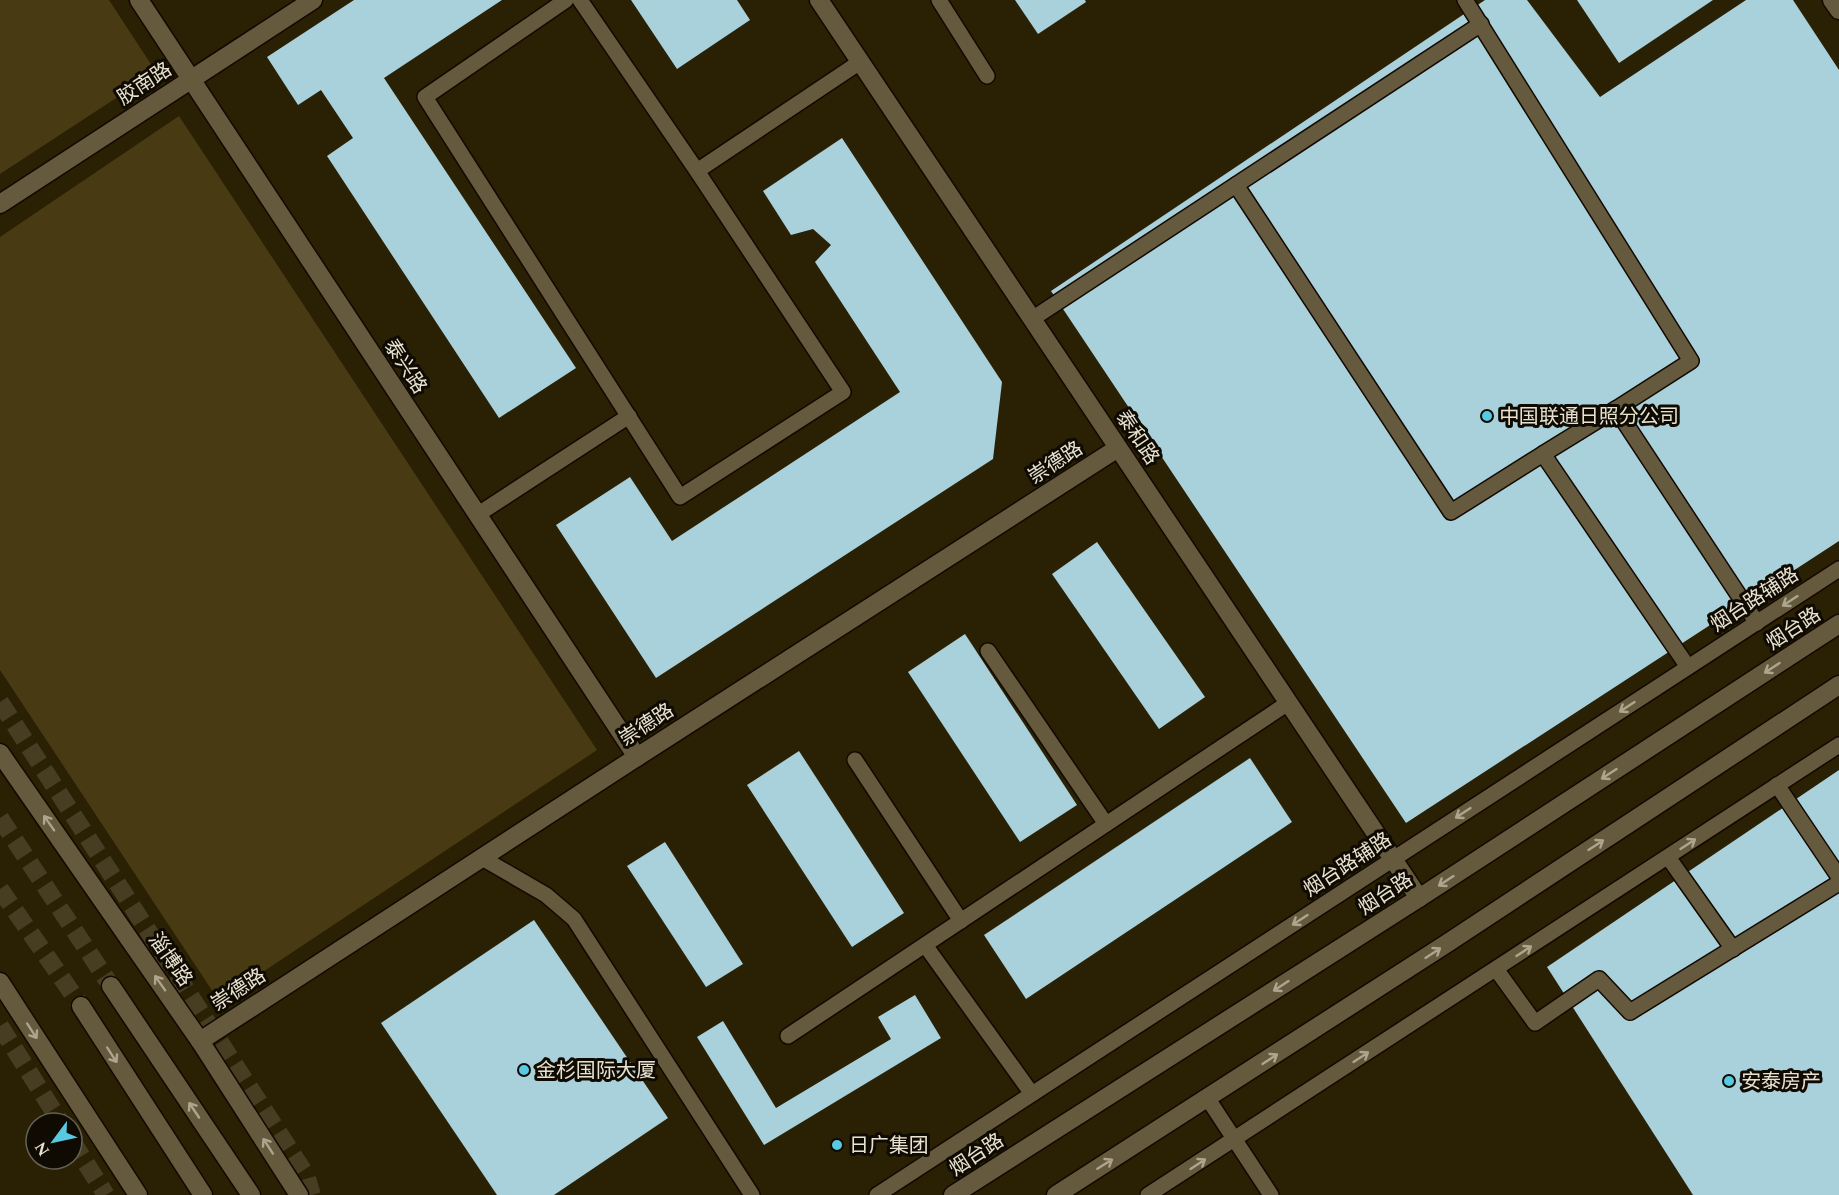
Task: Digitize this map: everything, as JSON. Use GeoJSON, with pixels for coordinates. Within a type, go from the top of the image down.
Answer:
{"type":"FeatureCollection","features":[{"type":"Feature","properties":{"kind":"street","name":"泰兴路"},"geometry":{"type":"LineString","coordinates":[[139,0],[637,757]]}},
{"type":"Feature","properties":{"kind":"street","name":"胶南路"},"geometry":{"type":"LineString","coordinates":[[0,204],[313,0]]}},
{"type":"Feature","properties":{"kind":"street","name":"泰和路"},"geometry":{"type":"LineString","coordinates":[[819,0],[1419,898]]}},
{"type":"Feature","properties":{"kind":"street"},"geometry":{"type":"LineString","coordinates":[[1832,0],[1839,10]]}},
{"type":"Feature","properties":{"kind":"street","name":"崇德路"},"geometry":{"type":"LineString","coordinates":[[200,1041],[1118,448]]}},
{"type":"Feature","properties":{"kind":"street","name":"烟台路"},"geometry":{"type":"LineString","coordinates":[[953,1195],[1419,898],[1839,624]]}},
{"type":"Feature","properties":{"kind":"street"},"geometry":{"type":"LineString","coordinates":[[1056,1195],[1208,1099],[1839,685]]}},
{"type":"Feature","properties":{"kind":"street","name":"淄博路"},"geometry":{"type":"LineString","coordinates":[[0,753],[200,1041],[299,1195]]}},
{"type":"Feature","properties":{"kind":"street"},"geometry":{"type":"LineString","coordinates":[[0,982],[138,1195]]}},
{"type":"Feature","properties":{"kind":"street"},"geometry":{"type":"LineString","coordinates":[[111,986],[251,1195]]}},
{"type":"Feature","properties":{"kind":"street"},"geometry":{"type":"LineString","coordinates":[[81,1006],[203,1195]]}},
{"type":"Feature","properties":{"kind":"lane"},"geometry":{"type":"LineString","coordinates":[[566,0],[425,97],[680,497],[843,392],[697,171],[580,0]]}},
{"type":"Feature","properties":{"kind":"lane"},"geometry":{"type":"LineString","coordinates":[[939,0],[987,76]]}},
{"type":"Feature","properties":{"kind":"lane"},"geometry":{"type":"LineString","coordinates":[[1236,185],[1451,512],[1690,361],[1466,0]]}},
{"type":"Feature","properties":{"kind":"lane"},"geometry":{"type":"LineString","coordinates":[[1032,319],[1481,24]]}},
{"type":"Feature","properties":{"kind":"lane"},"geometry":{"type":"LineString","coordinates":[[697,171],[861,62]]}},
{"type":"Feature","properties":{"kind":"lane"},"geometry":{"type":"LineString","coordinates":[[1616,409],[1756,622]]}},
{"type":"Feature","properties":{"kind":"lane"},"geometry":{"type":"LineString","coordinates":[[477,515],[628,416]]}},
{"type":"Feature","properties":{"kind":"lane"},"geometry":{"type":"LineString","coordinates":[[1543,454],[1688,667]]}},
{"type":"Feature","properties":{"kind":"lane","name":"烟台路辅路"},"geometry":{"type":"LineString","coordinates":[[877,1195],[1839,569]]}},
{"type":"Feature","properties":{"kind":"lane"},"geometry":{"type":"LineString","coordinates":[[988,651],[1106,824]]}},
{"type":"Feature","properties":{"kind":"lane"},"geometry":{"type":"LineString","coordinates":[[788,1036],[1288,704]]}},
{"type":"Feature","properties":{"kind":"lane"},"geometry":{"type":"LineString","coordinates":[[1148,1195],[1839,745]]}},
{"type":"Feature","properties":{"kind":"lane"},"geometry":{"type":"LineString","coordinates":[[855,760],[961,921]]}},
{"type":"Feature","properties":{"kind":"lane"},"geometry":{"type":"LineString","coordinates":[[1777,785],[1839,877]]}},
{"type":"Feature","properties":{"kind":"lane"},"geometry":{"type":"LineString","coordinates":[[1668,857],[1733,949]]}},
{"type":"Feature","properties":{"kind":"lane"},"geometry":{"type":"LineString","coordinates":[[482,858],[546,895],[574,919],[752,1195]]}},
{"type":"Feature","properties":{"kind":"lane"},"geometry":{"type":"LineString","coordinates":[[1496,969],[1535,1023],[1599,979],[1630,1012],[1839,883]]}},
{"type":"Feature","properties":{"kind":"lane"},"geometry":{"type":"LineString","coordinates":[[925,945],[1032,1094]]}},
{"type":"Feature","properties":{"kind":"lane"},"geometry":{"type":"LineString","coordinates":[[1208,1099],[1271,1195]]}},
{"type":"Feature","properties":{"kind":"shaded area"},"geometry":{"type":"Polygon","coordinates":[[[0,0],[109,0],[156,72],[0,174],[0,0]]]}},
{"type":"Feature","properties":{"kind":"shaded area"},"geometry":{"type":"Polygon","coordinates":[[[179,116],[597,750],[219,1001],[0,670],[0,237],[179,116]]]}},
{"type":"Feature","properties":{"kind":"building"},"geometry":{"type":"Polygon","coordinates":[[[354,0],[502,0],[384,78],[576,368],[499,418],[327,156],[353,138],[321,90],[298,105],[267,57],[354,0]]]}},
{"type":"Feature","properties":{"kind":"building"},"geometry":{"type":"Polygon","coordinates":[[[631,0],[737,0],[750,20],[677,69],[631,0]]]}},
{"type":"Feature","properties":{"kind":"building"},"geometry":{"type":"Polygon","coordinates":[[[1015,0],[1085,0],[1086,2],[1038,34],[1015,0]]]}},
{"type":"Feature","properties":{"kind":"building","name":"中国联通日照分公司"},"geometry":{"type":"Polygon","coordinates":[[[1485,0],[1527,0],[1600,97],[1746,0],[1793,0],[1839,70],[1839,541],[1406,823],[1051,291],[1485,0]]]}},
{"type":"Feature","properties":{"kind":"building"},"geometry":{"type":"Polygon","coordinates":[[[1577,0],[1713,0],[1619,63],[1577,0]]]}},
{"type":"Feature","properties":{"kind":"building"},"geometry":{"type":"Polygon","coordinates":[[[842,138],[1002,382],[993,459],[656,678],[556,525],[630,477],[672,541],[900,392],[815,262],[831,245],[813,229],[791,235],[763,191],[842,138]]]}},
{"type":"Feature","properties":{"kind":"building"},"geometry":{"type":"Polygon","coordinates":[[[1097,542],[1205,697],[1159,729],[1052,574],[1097,542]]]}},
{"type":"Feature","properties":{"kind":"building"},"geometry":{"type":"Polygon","coordinates":[[[965,634],[1077,805],[1020,842],[908,672],[965,634]]]}},
{"type":"Feature","properties":{"kind":"building"},"geometry":{"type":"Polygon","coordinates":[[[799,751],[904,913],[852,947],[747,785],[799,751]]]}},
{"type":"Feature","properties":{"kind":"building"},"geometry":{"type":"Polygon","coordinates":[[[1250,758],[1292,822],[1026,999],[984,935],[1250,758]]]}},
{"type":"Feature","properties":{"kind":"building","name":"安泰房产"},"geometry":{"type":"Polygon","coordinates":[[[1839,770],[1839,1195],[1693,1195],[1547,967],[1839,770]]]}},
{"type":"Feature","properties":{"kind":"building"},"geometry":{"type":"Polygon","coordinates":[[[665,842],[743,964],[706,987],[627,866],[665,842]]]}},
{"type":"Feature","properties":{"kind":"building","name":"金杉国际大厦"},"geometry":{"type":"Polygon","coordinates":[[[534,920],[668,1118],[554,1195],[497,1195],[381,1023],[534,920]]]}},
{"type":"Feature","properties":{"kind":"building"},"geometry":{"type":"Polygon","coordinates":[[[915,995],[941,1038],[764,1145],[697,1037],[723,1021],[776,1108],[891,1039],[878,1017],[915,995]]]}},
{"type":"Feature","properties":{"kind":"tunnel"},"geometry":{"type":"LineString","coordinates":[[0,702],[306,1175],[312,1195]]}},
{"type":"Feature","properties":{"kind":"tunnel"},"geometry":{"type":"LineString","coordinates":[[0,818],[111,986]]}},
{"type":"Feature","properties":{"kind":"tunnel"},"geometry":{"type":"LineString","coordinates":[[0,889],[81,1006]]}},
{"type":"Feature","properties":{"kind":"tunnel"},"geometry":{"type":"LineString","coordinates":[[0,1026],[53,1111]]}},
{"type":"Feature","properties":{"kind":"tunnel"},"geometry":{"type":"LineString","coordinates":[[84,1160],[106,1195]]}},
{"type":"Feature","properties":{"kind":"place","name":"中国联通日照分公司"},"geometry":{"type":"Point","coordinates":[1487,416]}},
{"type":"Feature","properties":{"kind":"place","name":"金杉国际大厦"},"geometry":{"type":"Point","coordinates":[524,1070]}},
{"type":"Feature","properties":{"kind":"place","name":"安泰房产"},"geometry":{"type":"Point","coordinates":[1729,1081]}},
{"type":"Feature","properties":{"kind":"place","name":"日广集团"},"geometry":{"type":"Point","coordinates":[837,1145]}}]}
